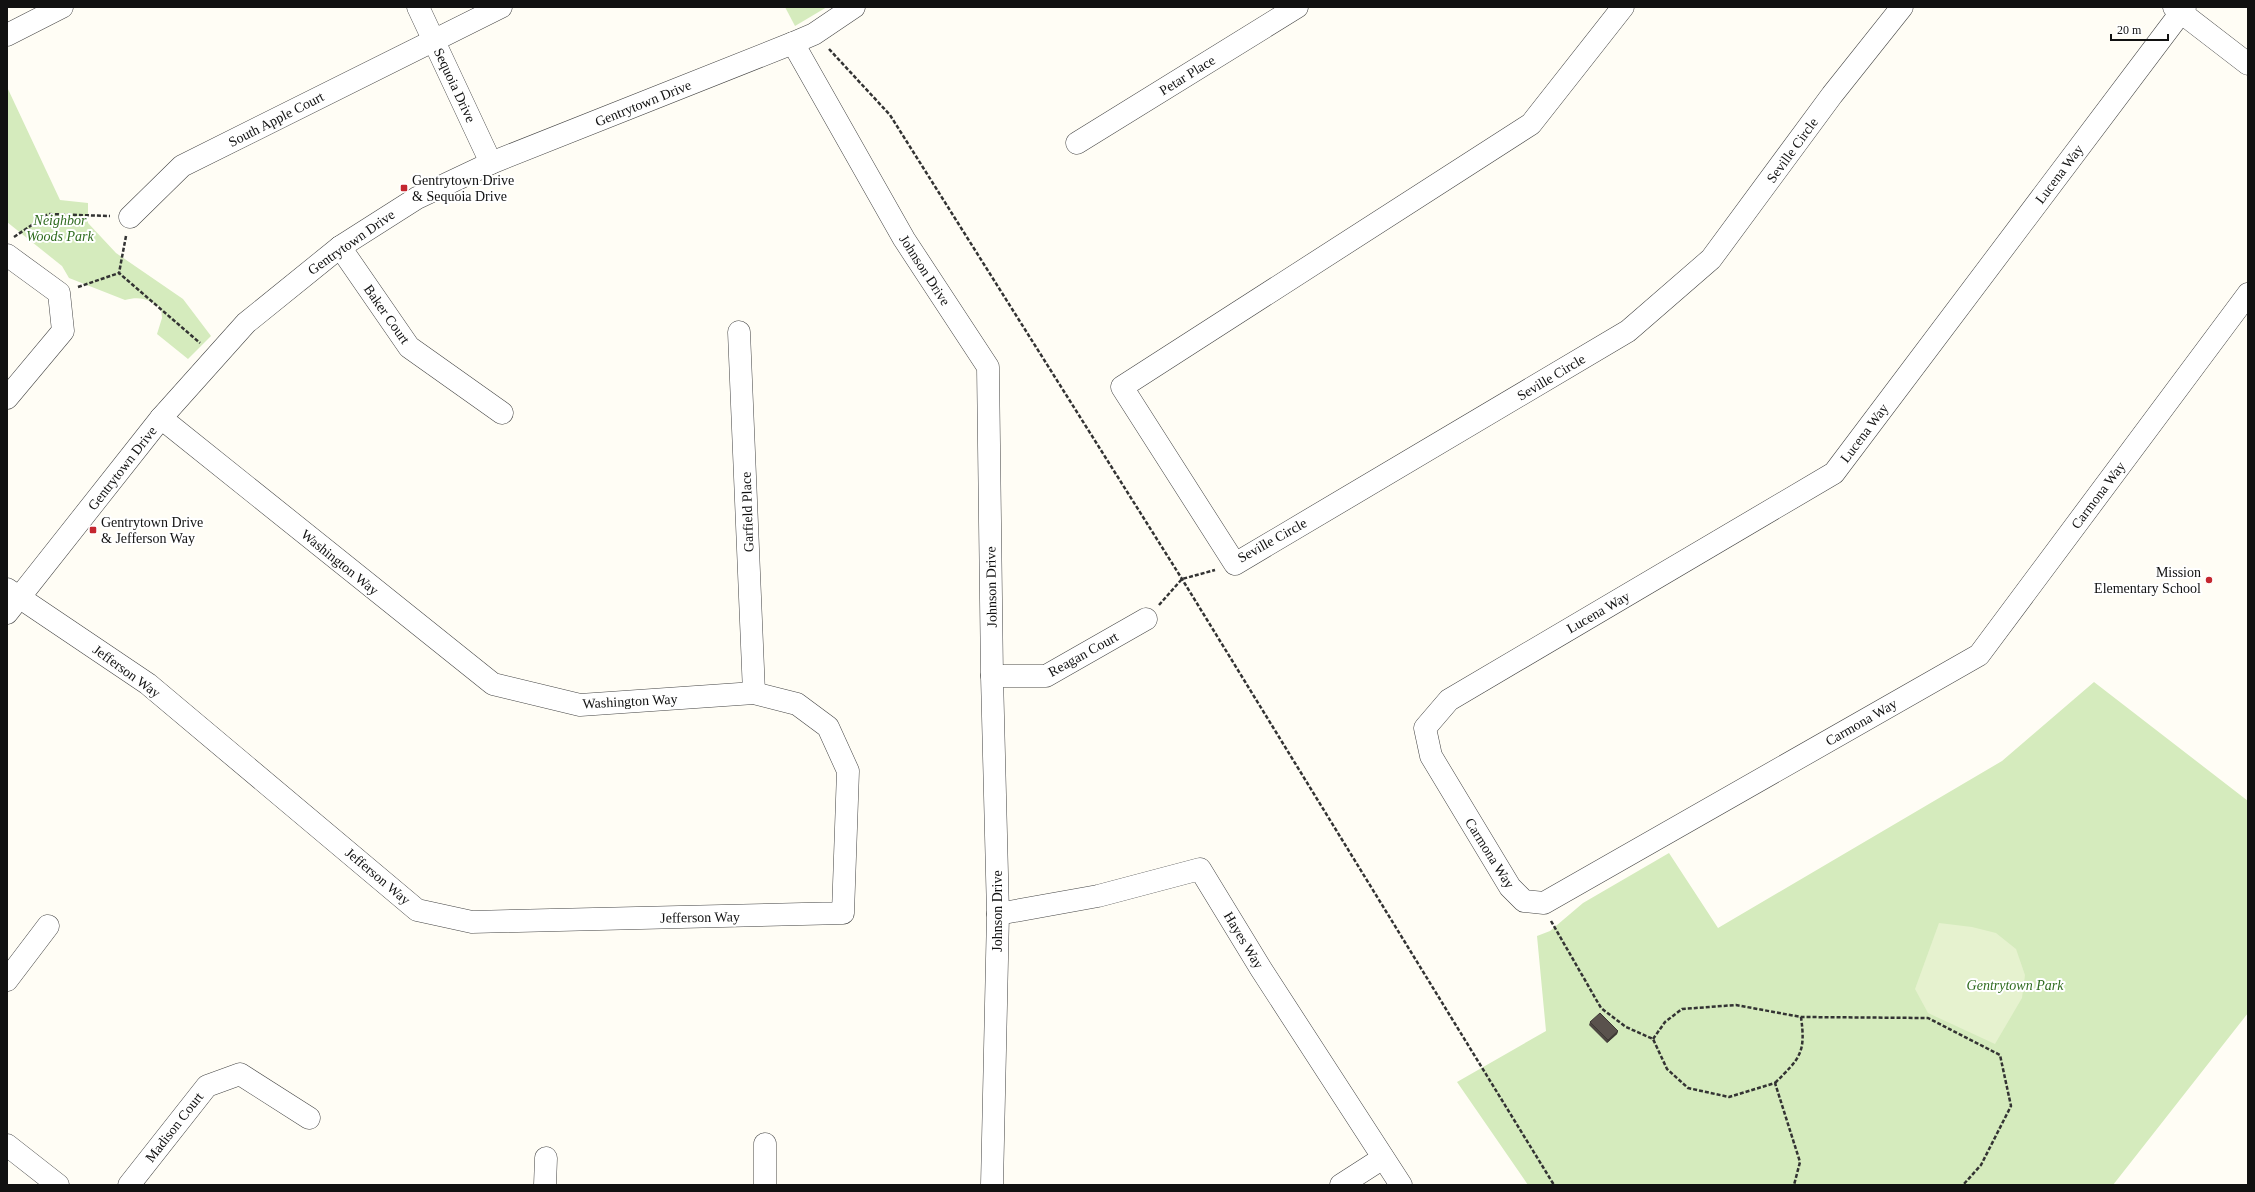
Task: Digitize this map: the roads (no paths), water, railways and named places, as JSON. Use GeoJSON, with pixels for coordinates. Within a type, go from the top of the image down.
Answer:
{"type":"FeatureCollection","features":[{"type":"Feature","properties":{"kind":"street"},"geometry":{"type":"LineString","coordinates":[[7,35],[62,7]]}},
{"type":"Feature","properties":{"kind":"street","name":"Sequoia Drive"},"geometry":{"type":"LineString","coordinates":[[418,7],[491,163]]}},
{"type":"Feature","properties":{"kind":"street","name":"South Apple Court"},"geometry":{"type":"LineString","coordinates":[[130,217],[182,166],[434,39],[501,7]]}},
{"type":"Feature","properties":{"kind":"street","name":"Gentrytown Drive"},"geometry":{"type":"LineString","coordinates":[[11,599],[161,418],[246,323],[340,247],[417,198],[491,163],[814,34],[854,7]]}},
{"type":"Feature","properties":{"kind":"street","name":"Petar Place"},"geometry":{"type":"LineString","coordinates":[[1077,144],[1298,7]]}},
{"type":"Feature","properties":{"kind":"street","name":"Seville Circle"},"geometry":{"type":"LineString","coordinates":[[1623,7],[1532,124],[1122,387],[1235,564],[1628,331],[1711,259],[1832,95],[1902,7]]}},
{"type":"Feature","properties":{"kind":"street"},"geometry":{"type":"LineString","coordinates":[[2180,9],[2248,64]]}},
{"type":"Feature","properties":{"kind":"street","name":"Lucena Way"},"geometry":{"type":"LineString","coordinates":[[1425,728],[1449,700],[1834,473],[2180,9]]}},
{"type":"Feature","properties":{"kind":"street","name":"Johnson Drive"},"geometry":{"type":"LineString","coordinates":[[793,43],[904,239],[988,367],[992,676],[998,914],[992,1185]]}},
{"type":"Feature","properties":{"kind":"street"},"geometry":{"type":"LineString","coordinates":[[7,398],[63,331],[59,293],[10,246]]}},
{"type":"Feature","properties":{"kind":"street","name":"Baker Court"},"geometry":{"type":"LineString","coordinates":[[340,247],[409,346],[502,413]]}},
{"type":"Feature","properties":{"kind":"street","name":"Carmona Way"},"geometry":{"type":"LineString","coordinates":[[1425,728],[1431,756],[1510,887],[1524,901],[1544,903],[1979,655],[2248,294]]}},
{"type":"Feature","properties":{"kind":"street","name":"Garfield Place"},"geometry":{"type":"LineString","coordinates":[[739,332],[754,693]]}},
{"type":"Feature","properties":{"kind":"street","name":"Washington Way"},"geometry":{"type":"LineString","coordinates":[[161,418],[492,684],[580,705],[754,693],[797,704],[828,727],[848,771],[843,913]]}},
{"type":"Feature","properties":{"kind":"street","name":"Jefferson Way"},"geometry":{"type":"LineString","coordinates":[[11,599],[148,684],[417,910],[472,922],[843,913]]}},
{"type":"Feature","properties":{"kind":"street","name":"Reagan Court"},"geometry":{"type":"LineString","coordinates":[[992,676],[1046,676],[1146,619]]}},
{"type":"Feature","properties":{"kind":"street","name":"Hayes Way"},"geometry":{"type":"LineString","coordinates":[[998,914],[1098,896],[1200,869],[1261,969],[1401,1185]]}},
{"type":"Feature","properties":{"kind":"street"},"geometry":{"type":"LineString","coordinates":[[7,980],[48,926]]}},
{"type":"Feature","properties":{"kind":"street","name":"Madison Court"},"geometry":{"type":"LineString","coordinates":[[128,1185],[207,1086],[240,1074],[309,1118]]}},
{"type":"Feature","properties":{"kind":"street"},"geometry":{"type":"LineString","coordinates":[[765,1144],[765,1185]]}},
{"type":"Feature","properties":{"kind":"street"},"geometry":{"type":"LineString","coordinates":[[7,1145],[58,1185]]}},
{"type":"Feature","properties":{"kind":"street"},"geometry":{"type":"LineString","coordinates":[[545,1185],[546,1158]]}},
{"type":"Feature","properties":{"kind":"street"},"geometry":{"type":"LineString","coordinates":[[1342,1185],[1383,1158]]}},
{"type":"Feature","properties":{"kind":"place","name":"Gentrytown Drive & Sequoia Drive"},"geometry":{"type":"Point","coordinates":[404,188]}},
{"type":"Feature","properties":{"kind":"place","name":"Gentrytown Drive & Jefferson Way"},"geometry":{"type":"Point","coordinates":[93,530]}},
{"type":"Feature","properties":{"kind":"place","name":"Mission Elementary School"},"geometry":{"type":"Point","coordinates":[2209,580]}},
{"type":"Feature","properties":{"kind":"park label","name":"Neighbor Woods Park"},"geometry":{"type":"Point","coordinates":[60,228]}},
{"type":"Feature","properties":{"kind":"park label","name":"Gentrytown Park"},"geometry":{"type":"Point","coordinates":[2015,985]}}]}
